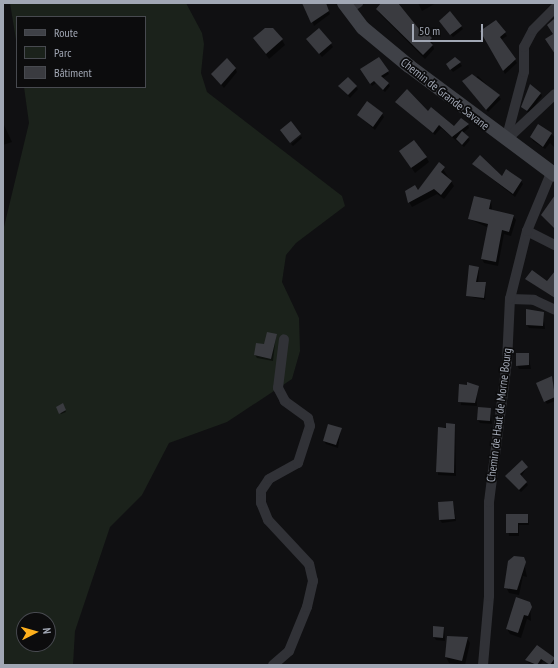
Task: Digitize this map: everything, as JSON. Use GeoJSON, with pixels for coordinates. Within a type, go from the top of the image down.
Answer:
{"type":"FeatureCollection","features":[{"type":"Feature","properties":{"kind":"street","name":"Chemin de Grande Savane"},"geometry":{"type":"LineString","coordinates":[[350,5],[364,28],[409,66],[553,174]]}},
{"type":"Feature","properties":{"kind":"street"},"geometry":{"type":"LineString","coordinates":[[506,140],[513,102],[524,72],[524,47],[537,24],[555,8]]}},
{"type":"Feature","properties":{"kind":"street"},"geometry":{"type":"LineString","coordinates":[[506,140],[555,94]]}},
{"type":"Feature","properties":{"kind":"street","name":"Chemin de Haut de Morne Bourg"},"geometry":{"type":"LineString","coordinates":[[483,665],[489,596],[489,502],[507,362],[510,299],[527,230],[553,174]]}},
{"type":"Feature","properties":{"kind":"street"},"geometry":{"type":"LineString","coordinates":[[527,230],[555,245]]}},
{"type":"Feature","properties":{"kind":"street"},"geometry":{"type":"LineString","coordinates":[[510,299],[534,300],[555,310]]}},
{"type":"Feature","properties":{"kind":"street"},"geometry":{"type":"LineString","coordinates":[[273,665],[289,651],[307,607],[313,581],[309,564],[268,520],[261,503],[261,491],[269,479],[298,463],[310,426],[308,418],[285,401],[278,388],[284,339]]}},
{"type":"Feature","properties":{"kind":"green space"},"geometry":{"type":"Polygon","coordinates":[[[10,3],[186,3],[202,33],[204,44],[201,73],[207,92],[342,196],[345,206],[296,243],[286,255],[282,282],[299,318],[300,351],[292,379],[227,422],[169,443],[142,495],[110,527],[75,631],[73,665],[3,665],[3,231],[29,123],[24,88],[146,88],[146,16],[16,16],[16,40],[10,3]]]}},
{"type":"Feature","properties":{"kind":"building"},"geometry":{"type":"Polygon","coordinates":[[[302,3],[326,3],[329,11],[311,23],[302,3]]]}},
{"type":"Feature","properties":{"kind":"building"},"geometry":{"type":"Polygon","coordinates":[[[381,3],[398,3],[423,34],[425,31],[432,38],[429,41],[433,45],[423,55],[376,9],[381,3]]]}},
{"type":"Feature","properties":{"kind":"building"},"geometry":{"type":"Polygon","coordinates":[[[450,11],[462,26],[450,35],[439,21],[450,11]]]}},
{"type":"Feature","properties":{"kind":"building"},"geometry":{"type":"Polygon","coordinates":[[[554,19],[555,54],[545,39],[553,34],[547,25],[554,19]]]}},
{"type":"Feature","properties":{"kind":"building"},"geometry":{"type":"Polygon","coordinates":[[[496,20],[506,32],[500,37],[516,59],[503,71],[480,31],[496,20]]]}},
{"type":"Feature","properties":{"kind":"building"},"geometry":{"type":"Polygon","coordinates":[[[265,28],[273,28],[283,39],[266,54],[253,38],[265,28]]]}},
{"type":"Feature","properties":{"kind":"building"},"geometry":{"type":"Polygon","coordinates":[[[319,28],[332,43],[319,54],[306,39],[319,28]]]}},
{"type":"Feature","properties":{"kind":"building"},"geometry":{"type":"Polygon","coordinates":[[[379,57],[389,71],[381,76],[389,83],[383,90],[374,81],[370,84],[360,69],[379,57]]]}},
{"type":"Feature","properties":{"kind":"building"},"geometry":{"type":"Polygon","coordinates":[[[455,57],[461,62],[450,70],[446,64],[455,57]]]}},
{"type":"Feature","properties":{"kind":"building"},"geometry":{"type":"Polygon","coordinates":[[[227,58],[236,68],[221,85],[211,74],[227,58]]]}},
{"type":"Feature","properties":{"kind":"building"},"geometry":{"type":"Polygon","coordinates":[[[472,74],[500,95],[486,110],[462,81],[472,74]]]}},
{"type":"Feature","properties":{"kind":"building"},"geometry":{"type":"Polygon","coordinates":[[[348,77],[357,86],[348,95],[338,86],[348,77]]]}},
{"type":"Feature","properties":{"kind":"building"},"geometry":{"type":"Polygon","coordinates":[[[530,84],[541,93],[527,111],[521,107],[530,84]]]}},
{"type":"Feature","properties":{"kind":"building"},"geometry":{"type":"Polygon","coordinates":[[[407,89],[428,111],[431,107],[454,126],[461,118],[469,124],[452,137],[439,125],[433,133],[395,102],[407,89]]]}},
{"type":"Feature","properties":{"kind":"building"},"geometry":{"type":"Polygon","coordinates":[[[367,101],[383,113],[373,127],[357,115],[367,101]]]}},
{"type":"Feature","properties":{"kind":"building"},"geometry":{"type":"Polygon","coordinates":[[[291,121],[301,134],[290,143],[280,130],[291,121]]]}},
{"type":"Feature","properties":{"kind":"building"},"geometry":{"type":"Polygon","coordinates":[[[538,124],[552,133],[543,147],[530,137],[538,124]]]}},
{"type":"Feature","properties":{"kind":"building"},"geometry":{"type":"Polygon","coordinates":[[[462,131],[469,137],[462,145],[456,139],[462,131]]]}},
{"type":"Feature","properties":{"kind":"building"},"geometry":{"type":"Polygon","coordinates":[[[414,140],[427,157],[411,168],[399,151],[414,140]]]}},
{"type":"Feature","properties":{"kind":"building"},"geometry":{"type":"Polygon","coordinates":[[[480,155],[502,176],[506,169],[522,180],[513,194],[472,164],[480,155]]]}},
{"type":"Feature","properties":{"kind":"building"},"geometry":{"type":"Polygon","coordinates":[[[439,162],[445,167],[441,172],[452,181],[441,195],[434,189],[408,203],[405,191],[415,185],[418,190],[439,162]]]}},
{"type":"Feature","properties":{"kind":"building"},"geometry":{"type":"Polygon","coordinates":[[[555,195],[555,229],[541,215],[555,195]]]}},
{"type":"Feature","properties":{"kind":"building"},"geometry":{"type":"Polygon","coordinates":[[[474,196],[491,200],[489,209],[514,215],[509,232],[502,230],[496,262],[481,259],[488,224],[468,219],[474,196]]]}},
{"type":"Feature","properties":{"kind":"building"},"geometry":{"type":"Polygon","coordinates":[[[469,265],[479,267],[476,282],[486,282],[484,298],[466,296],[469,265]]]}},
{"type":"Feature","properties":{"kind":"building"},"geometry":{"type":"Polygon","coordinates":[[[532,270],[547,281],[555,271],[555,298],[525,279],[532,270]]]}},
{"type":"Feature","properties":{"kind":"building"},"geometry":{"type":"Polygon","coordinates":[[[526,309],[544,312],[543,326],[526,325],[526,309]]]}},
{"type":"Feature","properties":{"kind":"building"},"geometry":{"type":"Polygon","coordinates":[[[267,332],[277,334],[271,359],[254,355],[256,343],[264,344],[267,332]]]}},
{"type":"Feature","properties":{"kind":"building"},"geometry":{"type":"Polygon","coordinates":[[[516,353],[529,353],[529,365],[516,366],[516,353]]]}},
{"type":"Feature","properties":{"kind":"building"},"geometry":{"type":"Polygon","coordinates":[[[552,376],[555,397],[544,402],[536,383],[552,376]]]}},
{"type":"Feature","properties":{"kind":"building"},"geometry":{"type":"Polygon","coordinates":[[[467,382],[479,386],[475,403],[458,402],[459,384],[467,385],[467,382]]]}},
{"type":"Feature","properties":{"kind":"building"},"geometry":{"type":"Polygon","coordinates":[[[63,403],[66,410],[59,414],[56,407],[63,403]]]}},
{"type":"Feature","properties":{"kind":"building"},"geometry":{"type":"Polygon","coordinates":[[[478,407],[491,408],[490,421],[477,420],[478,407]]]}},
{"type":"Feature","properties":{"kind":"building"},"geometry":{"type":"Polygon","coordinates":[[[446,423],[455,424],[454,473],[436,472],[438,427],[446,428],[446,423]]]}},
{"type":"Feature","properties":{"kind":"building"},"geometry":{"type":"Polygon","coordinates":[[[328,424],[342,428],[336,445],[323,441],[328,424]]]}},
{"type":"Feature","properties":{"kind":"building"},"geometry":{"type":"Polygon","coordinates":[[[522,460],[528,467],[520,474],[527,482],[519,490],[505,476],[522,460]]]}},
{"type":"Feature","properties":{"kind":"building"},"geometry":{"type":"Polygon","coordinates":[[[453,501],[455,519],[439,520],[438,502],[453,501]]]}},
{"type":"Feature","properties":{"kind":"building"},"geometry":{"type":"Polygon","coordinates":[[[506,514],[528,514],[528,523],[518,523],[518,533],[506,533],[506,514]]]}},
{"type":"Feature","properties":{"kind":"building"},"geometry":{"type":"Polygon","coordinates":[[[514,556],[524,557],[526,562],[517,590],[504,588],[508,561],[514,556]]]}},
{"type":"Feature","properties":{"kind":"building"},"geometry":{"type":"Polygon","coordinates":[[[516,597],[530,602],[532,607],[528,616],[524,615],[518,633],[506,629],[516,597]]]}},
{"type":"Feature","properties":{"kind":"building"},"geometry":{"type":"Polygon","coordinates":[[[433,626],[444,627],[443,638],[433,637],[433,626]]]}},
{"type":"Feature","properties":{"kind":"building"},"geometry":{"type":"Polygon","coordinates":[[[447,636],[468,637],[462,661],[445,657],[447,636]]]}},
{"type":"Feature","properties":{"kind":"building"},"geometry":{"type":"Polygon","coordinates":[[[537,645],[555,658],[550,665],[541,659],[537,665],[525,660],[537,645]]]}}]}
